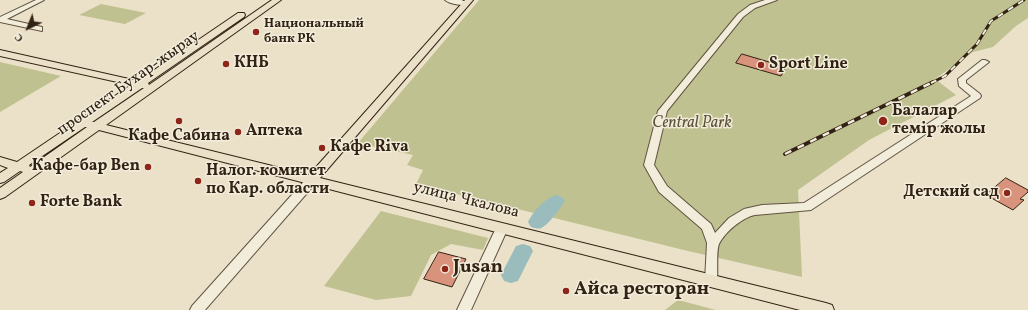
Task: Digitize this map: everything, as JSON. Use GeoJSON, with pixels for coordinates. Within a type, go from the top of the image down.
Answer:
{"type":"FeatureCollection","features":[{"type":"Feature","properties":{"kind":"main road","name":"проспект Бухар-жырау"},"geometry":{"type":"LineString","coordinates":[[0,179],[263,0]]}},
{"type":"Feature","properties":{"kind":"main road","name":"проспект Бухар-жырау"},"geometry":{"type":"LineString","coordinates":[[0,194],[277,0]]}},
{"type":"Feature","properties":{"kind":"main road"},"geometry":{"type":"LineString","coordinates":[[311,181],[468,2]]}},
{"type":"Feature","properties":{"kind":"main road"},"geometry":{"type":"LineString","coordinates":[[0,53],[153,87]]}},
{"type":"Feature","properties":{"kind":"main road","name":"улица Чкалова"},"geometry":{"type":"LineString","coordinates":[[83,122],[311,181],[826,310]]}},
{"type":"Feature","properties":{"kind":"main road"},"geometry":{"type":"LineString","coordinates":[[0,161],[34,171]]}},
{"type":"Feature","properties":{"kind":"street"},"geometry":{"type":"LineString","coordinates":[[0,20],[41,0]]}},
{"type":"Feature","properties":{"kind":"street"},"geometry":{"type":"LineString","coordinates":[[448,0],[468,2]]}},
{"type":"Feature","properties":{"kind":"street"},"geometry":{"type":"LineString","coordinates":[[711,281],[713,243],[707,227],[663,189],[649,165],[656,130],[663,111],[745,9],[774,0]]}},
{"type":"Feature","properties":{"kind":"street"},"geometry":{"type":"LineString","coordinates":[[0,20],[39,29]]}},
{"type":"Feature","properties":{"kind":"street"},"geometry":{"type":"LineString","coordinates":[[713,243],[729,224],[747,212],[792,210],[807,207],[977,96],[962,84],[962,79],[985,62]]}},
{"type":"Feature","properties":{"kind":"street"},"geometry":{"type":"LineString","coordinates":[[197,310],[311,181]]}},
{"type":"Feature","properties":{"kind":"street"},"geometry":{"type":"LineString","coordinates":[[464,310],[502,228]]}},
{"type":"Feature","properties":{"kind":"green space","name":"Central Park"},"geometry":{"type":"Polygon","coordinates":[[[479,0],[1028,0],[1028,18],[1016,26],[993,47],[973,52],[935,79],[956,95],[869,140],[798,190],[802,277],[688,251],[416,184],[423,170],[407,165],[413,155],[358,143],[479,0]]]}},
{"type":"Feature","properties":{"kind":"green space"},"geometry":{"type":"Polygon","coordinates":[[[101,4],[146,13],[125,24],[79,15],[101,4]]]}},
{"type":"Feature","properties":{"kind":"green space"},"geometry":{"type":"Polygon","coordinates":[[[0,62],[61,76],[0,112],[0,62]]]}},
{"type":"Feature","properties":{"kind":"green space"},"geometry":{"type":"Polygon","coordinates":[[[381,211],[488,238],[483,250],[451,244],[431,255],[411,296],[376,300],[324,286],[381,211]]]}},
{"type":"Feature","properties":{"kind":"green space"},"geometry":{"type":"Polygon","coordinates":[[[678,300],[716,310],[665,310],[678,300]]]}},
{"type":"Feature","properties":{"kind":"building","name":"Sport Line"},"geometry":{"type":"Polygon","coordinates":[[[742,54],[786,67],[781,76],[736,63],[742,54]]]}},
{"type":"Feature","properties":{"kind":"building","name":"Детский сад"},"geometry":{"type":"Polygon","coordinates":[[[1006,178],[1028,190],[1028,192],[1020,199],[1024,200],[1013,210],[986,195],[1006,178]]]}},
{"type":"Feature","properties":{"kind":"building","name":"Jusan"},"geometry":{"type":"Polygon","coordinates":[[[439,252],[466,259],[452,287],[424,279],[439,252]]]}},
{"type":"Feature","properties":{"kind":"waterway"},"geometry":{"type":"LineString","coordinates":[[537,222],[556,201]]}},
{"type":"Feature","properties":{"kind":"waterway"},"geometry":{"type":"LineString","coordinates":[[511,275],[523,251]]}},
{"type":"Feature","properties":{"kind":"railway"},"geometry":{"type":"LineString","coordinates":[[933,82],[945,76],[977,44],[991,21],[1024,0]]}},
{"type":"Feature","properties":{"kind":"railway"},"geometry":{"type":"LineString","coordinates":[[785,154],[933,82]]}},
{"type":"Feature","properties":{"kind":"place","name":"Национальный банк РК"},"geometry":{"type":"Point","coordinates":[256,32]}},
{"type":"Feature","properties":{"kind":"place","name":"КНБ"},"geometry":{"type":"Point","coordinates":[226,64]}},
{"type":"Feature","properties":{"kind":"place","name":"Sport Line"},"geometry":{"type":"Point","coordinates":[761,65]}},
{"type":"Feature","properties":{"kind":"place","name":"Кафе Сабина"},"geometry":{"type":"Point","coordinates":[179,121]}},
{"type":"Feature","properties":{"kind":"place","name":"Балалар темір жолы"},"geometry":{"type":"Point","coordinates":[883,121]}},
{"type":"Feature","properties":{"kind":"place","name":"Аптека"},"geometry":{"type":"Point","coordinates":[238,132]}},
{"type":"Feature","properties":{"kind":"place","name":"Кафе Riva"},"geometry":{"type":"Point","coordinates":[322,148]}},
{"type":"Feature","properties":{"kind":"place","name":"Кафе-бар Ben"},"geometry":{"type":"Point","coordinates":[148,167]}},
{"type":"Feature","properties":{"kind":"place","name":"Налог. комитет по Кар. области"},"geometry":{"type":"Point","coordinates":[198,181]}},
{"type":"Feature","properties":{"kind":"place","name":"Детский сад"},"geometry":{"type":"Point","coordinates":[1007,193]}},
{"type":"Feature","properties":{"kind":"place","name":"Forte Bank"},"geometry":{"type":"Point","coordinates":[32,203]}},
{"type":"Feature","properties":{"kind":"place","name":"Jusan"},"geometry":{"type":"Point","coordinates":[445,269]}},
{"type":"Feature","properties":{"kind":"place","name":"Айса ресторан"},"geometry":{"type":"Point","coordinates":[566,291]}}]}
